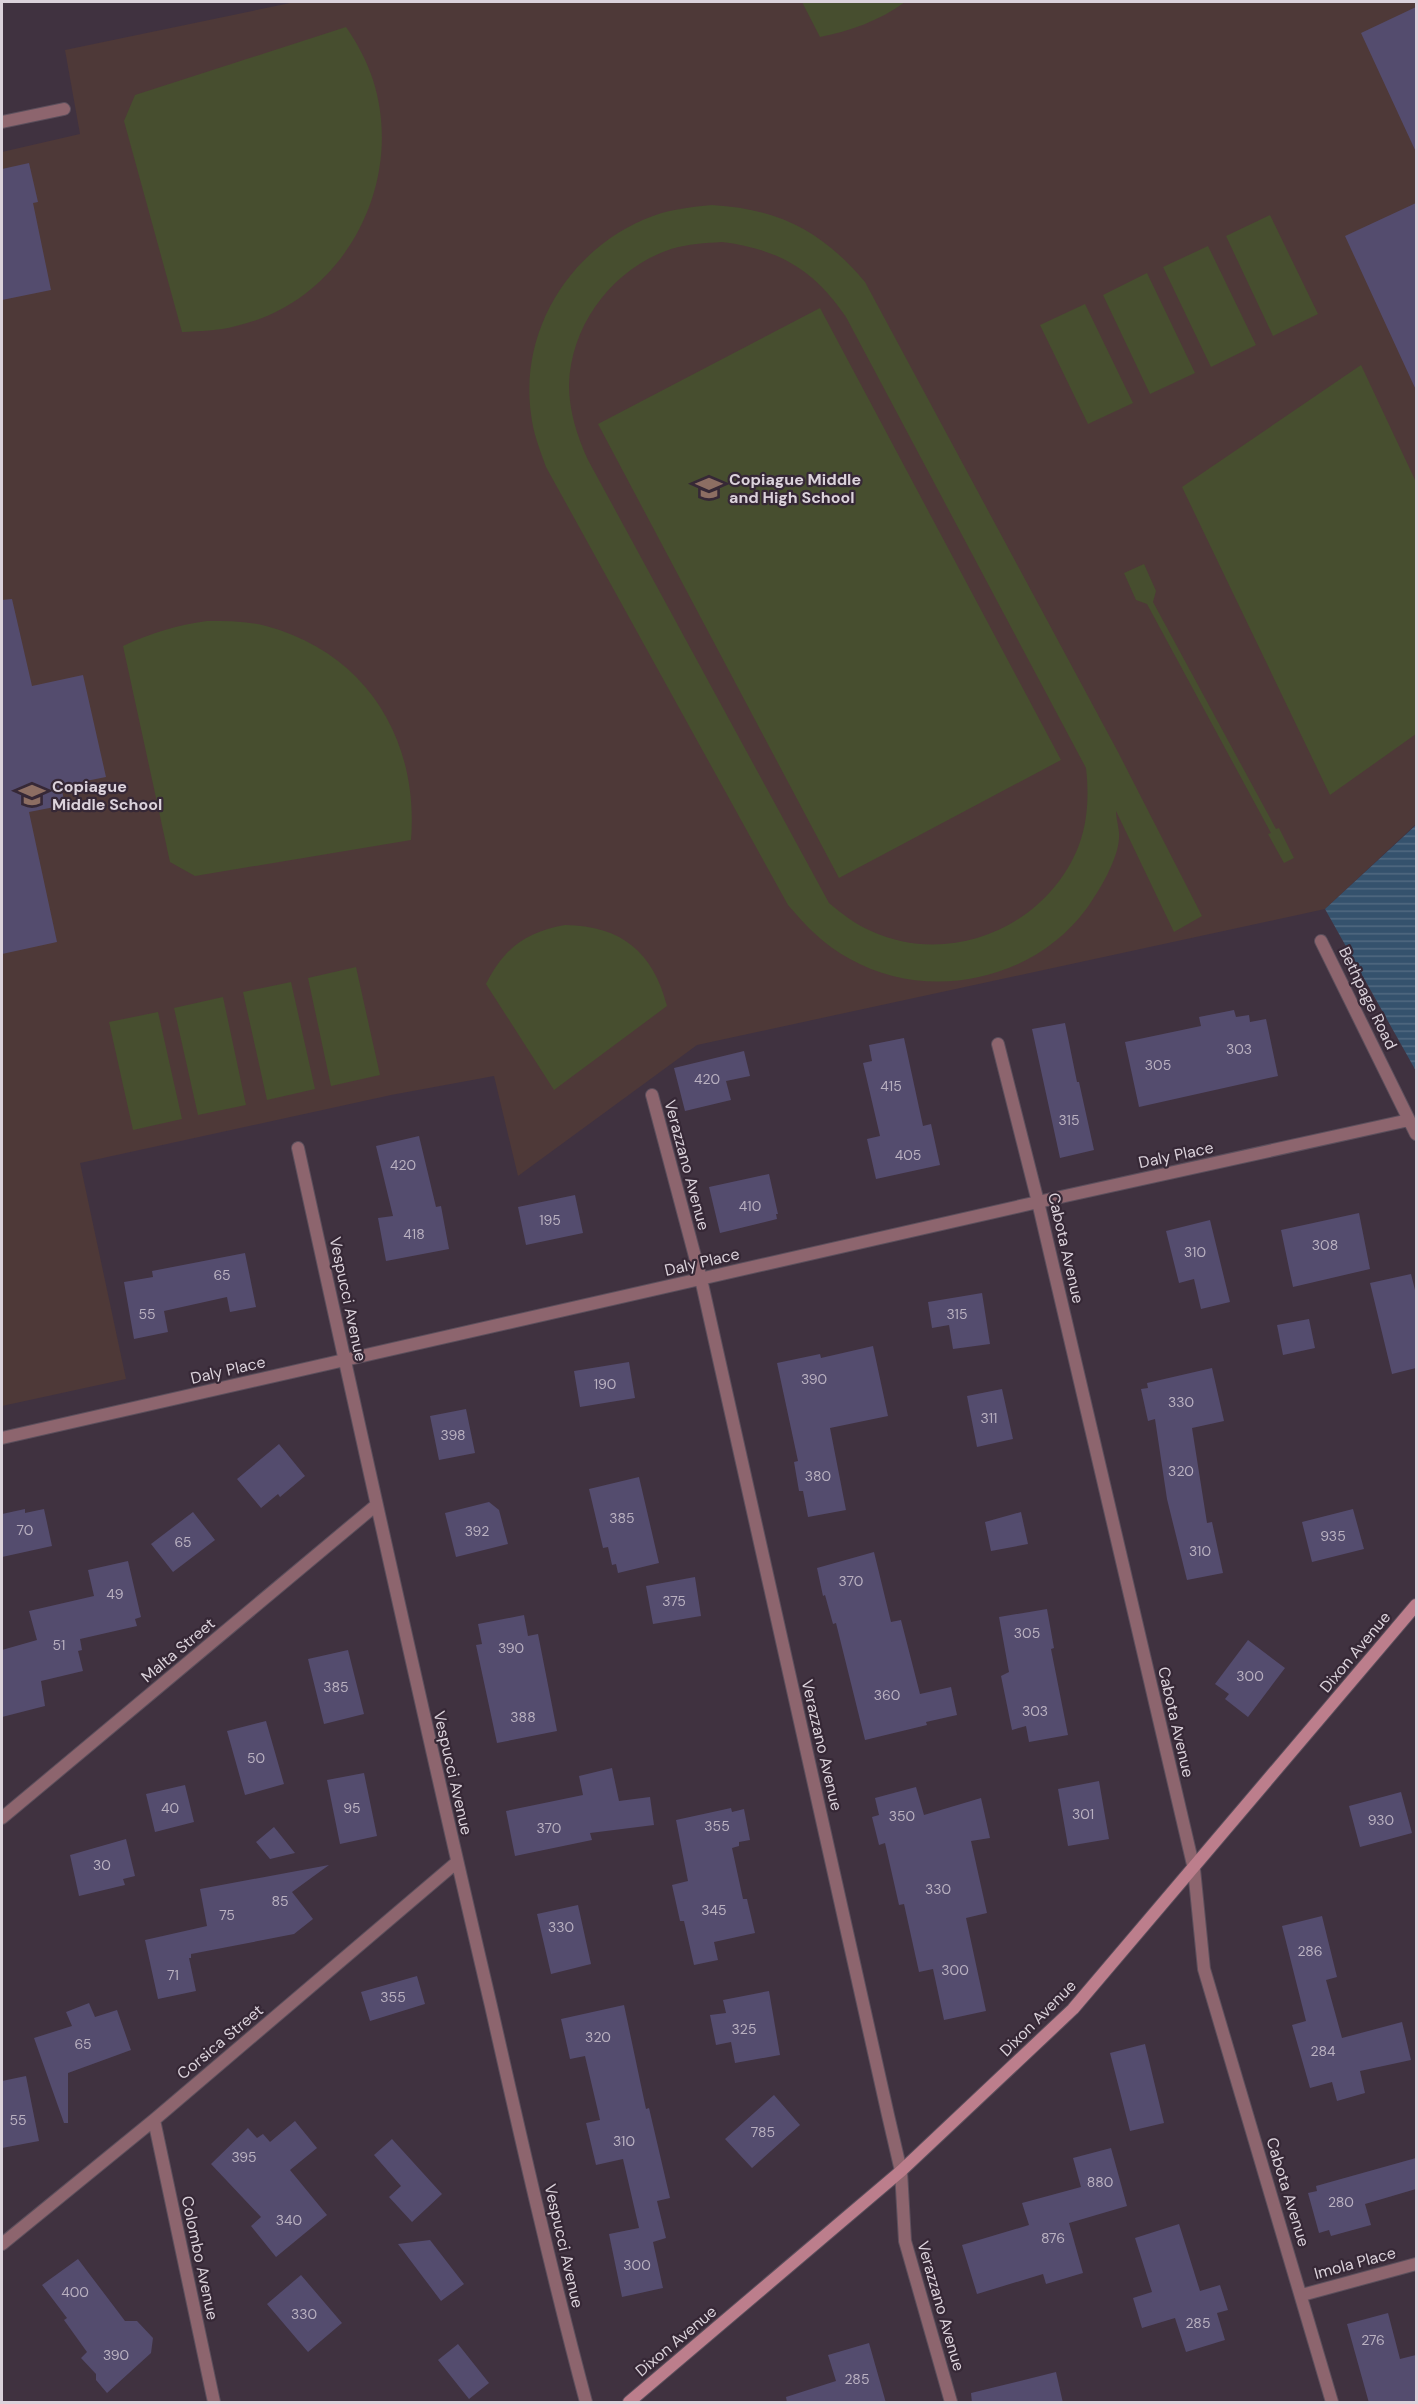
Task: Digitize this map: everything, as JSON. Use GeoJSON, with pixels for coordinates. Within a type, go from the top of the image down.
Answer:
{"type":"FeatureCollection","features":[{"type":"Feature","properties":{"kind":"main road","name":"Dixon Avenue"},"geometry":{"type":"LineString","coordinates":[[629,2403],[901,2172],[1073,2009],[1416,1605]]}},
{"type":"Feature","properties":{"kind":"street"},"geometry":{"type":"LineString","coordinates":[[2,122],[64,109]]}},
{"type":"Feature","properties":{"kind":"street","name":"Bethpage Road"},"geometry":{"type":"LineString","coordinates":[[1321,941],[1416,1134]]}},
{"type":"Feature","properties":{"kind":"street","name":"Cabota Avenue"},"geometry":{"type":"LineString","coordinates":[[998,1044],[1038,1202],[1194,1869],[1204,1969],[1332,2403]]}},
{"type":"Feature","properties":{"kind":"street","name":"Verazzano Avenue"},"geometry":{"type":"LineString","coordinates":[[652,1095],[701,1279],[901,2172],[905,2241],[951,2403]]}},
{"type":"Feature","properties":{"kind":"street","name":"Daly Place"},"geometry":{"type":"LineString","coordinates":[[2,1438],[1038,1202],[1409,1120]]}},
{"type":"Feature","properties":{"kind":"street","name":"Vespucci Avenue"},"geometry":{"type":"LineString","coordinates":[[298,1148],[375,1506],[560,2303],[586,2403]]}},
{"type":"Feature","properties":{"kind":"street","name":"Malta Street"},"geometry":{"type":"LineString","coordinates":[[2,1818],[375,1506]]}},
{"type":"Feature","properties":{"kind":"street","name":"Corsica Street"},"geometry":{"type":"LineString","coordinates":[[2,2244],[154,2120],[457,1862]]}},
{"type":"Feature","properties":{"kind":"street","name":"Colombo Avenue"},"geometry":{"type":"LineString","coordinates":[[154,2120],[214,2403]]}},
{"type":"Feature","properties":{"kind":"street","name":"Imola Place"},"geometry":{"type":"LineString","coordinates":[[1302,2295],[1416,2264]]}},
{"type":"Feature","properties":{"kind":"shaded area","name":"Copiague Middle and High School"},"geometry":{"type":"Polygon","coordinates":[[[295,2],[1416,2],[1416,824],[1325,909],[697,1045],[518,1176],[494,1076],[391,1095],[80,1163],[126,1379],[2,1406],[2,152],[80,134],[65,50],[295,2]]]}},
{"type":"Feature","properties":{"kind":"green space"},"geometry":{"type":"Polygon","coordinates":[[[802,2],[905,2],[885,15],[864,24],[820,37],[802,2]]]}},
{"type":"Feature","properties":{"kind":"green space"},"geometry":{"type":"Polygon","coordinates":[[[346,27],[371,73],[381,119],[381,159],[373,197],[357,233],[336,265],[308,292],[274,313],[229,328],[182,332],[124,121],[135,95],[346,27]]]}},
{"type":"Feature","properties":{"kind":"green space"},"geometry":{"type":"Polygon","coordinates":[[[712,205],[758,212],[798,226],[832,249],[865,282],[1118,752],[1202,916],[1174,932],[1116,811],[1118,847],[1112,865],[1087,908],[1065,933],[1039,953],[1009,968],[978,977],[945,981],[912,980],[880,972],[832,948],[788,905],[546,467],[535,435],[531,414],[530,382],[534,351],[543,321],[558,294],[576,269],[598,247],[624,229],[660,214],[712,205]],[[722,242],[671,249],[631,270],[599,301],[578,340],[572,362],[569,385],[570,404],[580,442],[829,903],[865,928],[902,941],[933,945],[964,941],[993,932],[1021,918],[1045,898],[1064,873],[1079,845],[1086,817],[1086,768],[846,317],[808,274],[778,256],[742,245],[722,242]]]}},
{"type":"Feature","properties":{"kind":"green space"},"geometry":{"type":"Polygon","coordinates":[[[1270,215],[1318,314],[1273,336],[1226,236],[1270,215]]]}},
{"type":"Feature","properties":{"kind":"green space"},"geometry":{"type":"Polygon","coordinates":[[[1208,246],[1256,345],[1211,367],[1163,267],[1208,246]]]}},
{"type":"Feature","properties":{"kind":"green space"},"geometry":{"type":"Polygon","coordinates":[[[1147,273],[1195,373],[1150,394],[1103,295],[1147,273]]]}},
{"type":"Feature","properties":{"kind":"green space"},"geometry":{"type":"Polygon","coordinates":[[[1085,304],[1133,403],[1088,424],[1040,325],[1085,304]]]}},
{"type":"Feature","properties":{"kind":"green space"},"geometry":{"type":"Polygon","coordinates":[[[820,308],[1061,760],[839,878],[598,424],[820,308]]]}},
{"type":"Feature","properties":{"kind":"green space"},"geometry":{"type":"Polygon","coordinates":[[[1361,365],[1416,482],[1416,734],[1330,795],[1182,487],[1361,365]]]}},
{"type":"Feature","properties":{"kind":"green space"},"geometry":{"type":"Polygon","coordinates":[[[1144,564],[1156,591],[1153,602],[1294,858],[1284,863],[1268,834],[1271,833],[1147,604],[1136,600],[1124,573],[1144,564]]]}},
{"type":"Feature","properties":{"kind":"green space"},"geometry":{"type":"Polygon","coordinates":[[[207,621],[259,624],[302,639],[332,657],[358,679],[379,706],[395,735],[406,768],[411,803],[411,840],[195,876],[170,862],[123,646],[164,630],[207,621]]]}},
{"type":"Feature","properties":{"kind":"green space"},"geometry":{"type":"Polygon","coordinates":[[[565,925],[603,930],[632,946],[644,957],[653,971],[667,1006],[554,1090],[486,984],[500,961],[518,944],[539,932],[565,925]]]}},
{"type":"Feature","properties":{"kind":"green space"},"geometry":{"type":"Polygon","coordinates":[[[356,967],[380,1075],[331,1086],[308,978],[356,967]]]}},
{"type":"Feature","properties":{"kind":"green space"},"geometry":{"type":"Polygon","coordinates":[[[291,982],[315,1089],[267,1100],[243,992],[291,982]]]}},
{"type":"Feature","properties":{"kind":"green space"},"geometry":{"type":"Polygon","coordinates":[[[223,997],[246,1105],[198,1115],[174,1008],[223,997]]]}},
{"type":"Feature","properties":{"kind":"green space"},"geometry":{"type":"Polygon","coordinates":[[[158,1012],[182,1119],[133,1130],[109,1022],[158,1012]]]}},
{"type":"Feature","properties":{"kind":"water"},"geometry":{"type":"Polygon","coordinates":[[[1416,825],[1416,1071],[1325,909],[1416,825]]]}},
{"type":"Feature","properties":{"kind":"building"},"geometry":{"type":"Polygon","coordinates":[[[1416,7],[1416,152],[1361,33],[1416,7]]]}},
{"type":"Feature","properties":{"kind":"building"},"geometry":{"type":"Polygon","coordinates":[[[29,163],[38,202],[33,203],[51,290],[2,300],[2,169],[29,163]]]}},
{"type":"Feature","properties":{"kind":"building"},"geometry":{"type":"Polygon","coordinates":[[[1416,203],[1416,390],[1345,236],[1416,203]]]}},
{"type":"Feature","properties":{"kind":"building","name":"Copiague Middle School"},"geometry":{"type":"Polygon","coordinates":[[[12,599],[32,686],[83,675],[106,777],[61,786],[65,805],[29,812],[57,942],[2,954],[2,600],[12,599]]]}},
{"type":"Feature","properties":{"kind":"building"},"geometry":{"type":"Polygon","coordinates":[[[1234,1010],[1236,1017],[1249,1015],[1250,1022],[1266,1019],[1278,1076],[1139,1107],[1125,1042],[1201,1026],[1199,1017],[1234,1010]]]}},
{"type":"Feature","properties":{"kind":"building"},"geometry":{"type":"Polygon","coordinates":[[[1065,1023],[1094,1150],[1060,1158],[1032,1029],[1065,1023]]]}},
{"type":"Feature","properties":{"kind":"building"},"geometry":{"type":"Polygon","coordinates":[[[904,1038],[923,1126],[931,1124],[940,1165],[876,1179],[867,1139],[880,1136],[863,1063],[872,1061],[869,1045],[904,1038]]]}},
{"type":"Feature","properties":{"kind":"building"},"geometry":{"type":"Polygon","coordinates":[[[744,1051],[750,1076],[726,1081],[731,1100],[685,1111],[674,1068],[744,1051]]]}},
{"type":"Feature","properties":{"kind":"building"},"geometry":{"type":"Polygon","coordinates":[[[419,1136],[436,1207],[441,1206],[449,1249],[386,1261],[378,1218],[393,1216],[376,1146],[419,1136]]]}},
{"type":"Feature","properties":{"kind":"building"},"geometry":{"type":"Polygon","coordinates":[[[769,1174],[778,1214],[776,1214],[777,1219],[720,1233],[709,1187],[769,1174]]]}},
{"type":"Feature","properties":{"kind":"building"},"geometry":{"type":"Polygon","coordinates":[[[575,1195],[583,1233],[526,1245],[518,1207],[575,1195]]]}},
{"type":"Feature","properties":{"kind":"building"},"geometry":{"type":"Polygon","coordinates":[[[1359,1213],[1370,1269],[1293,1287],[1281,1230],[1359,1213]]]}},
{"type":"Feature","properties":{"kind":"building"},"geometry":{"type":"Polygon","coordinates":[[[1210,1220],[1230,1302],[1201,1309],[1194,1279],[1179,1283],[1166,1231],[1210,1220]]]}},
{"type":"Feature","properties":{"kind":"building"},"geometry":{"type":"Polygon","coordinates":[[[245,1253],[256,1307],[230,1312],[227,1297],[164,1311],[168,1332],[134,1339],[124,1282],[153,1277],[152,1271],[245,1253]]]}},
{"type":"Feature","properties":{"kind":"building"},"geometry":{"type":"Polygon","coordinates":[[[1411,1274],[1416,1294],[1416,1368],[1392,1374],[1370,1283],[1411,1274]]]}},
{"type":"Feature","properties":{"kind":"building"},"geometry":{"type":"Polygon","coordinates":[[[982,1293],[990,1344],[953,1349],[949,1325],[932,1328],[928,1302],[982,1293]]]}},
{"type":"Feature","properties":{"kind":"building"},"geometry":{"type":"Polygon","coordinates":[[[1309,1319],[1315,1348],[1283,1355],[1277,1325],[1309,1319]]]}},
{"type":"Feature","properties":{"kind":"building"},"geometry":{"type":"Polygon","coordinates":[[[873,1346],[888,1416],[830,1428],[846,1510],[808,1517],[803,1491],[799,1491],[794,1462],[798,1461],[777,1363],[820,1354],[821,1358],[873,1346]]]}},
{"type":"Feature","properties":{"kind":"building"},"geometry":{"type":"Polygon","coordinates":[[[629,1362],[635,1398],[580,1407],[574,1371],[629,1362]]]}},
{"type":"Feature","properties":{"kind":"building"},"geometry":{"type":"Polygon","coordinates":[[[1212,1368],[1224,1421],[1192,1428],[1207,1523],[1212,1522],[1223,1573],[1187,1580],[1167,1499],[1155,1419],[1148,1421],[1141,1389],[1148,1388],[1147,1383],[1212,1368]]]}},
{"type":"Feature","properties":{"kind":"building"},"geometry":{"type":"Polygon","coordinates":[[[1002,1389],[1013,1439],[977,1447],[967,1396],[1002,1389]]]}},
{"type":"Feature","properties":{"kind":"building"},"geometry":{"type":"Polygon","coordinates":[[[466,1409],[475,1453],[439,1460],[430,1416],[466,1409]]]}},
{"type":"Feature","properties":{"kind":"building"},"geometry":{"type":"Polygon","coordinates":[[[279,1444],[305,1476],[280,1497],[278,1494],[261,1508],[237,1479],[279,1444]]]}},
{"type":"Feature","properties":{"kind":"building"},"geometry":{"type":"Polygon","coordinates":[[[639,1477],[659,1563],[618,1573],[616,1564],[612,1565],[608,1547],[603,1548],[589,1489],[639,1477]]]}},
{"type":"Feature","properties":{"kind":"building"},"geometry":{"type":"Polygon","coordinates":[[[489,1502],[499,1510],[508,1544],[456,1557],[445,1513],[489,1502]]]}},
{"type":"Feature","properties":{"kind":"building"},"geometry":{"type":"Polygon","coordinates":[[[25,1509],[25,1513],[44,1509],[52,1546],[2,1557],[2,1514],[25,1509]]]}},
{"type":"Feature","properties":{"kind":"building"},"geometry":{"type":"Polygon","coordinates":[[[1353,1509],[1364,1549],[1312,1562],[1302,1522],[1353,1509]]]}},
{"type":"Feature","properties":{"kind":"building"},"geometry":{"type":"Polygon","coordinates":[[[193,1512],[215,1540],[173,1572],[151,1544],[193,1512]]]}},
{"type":"Feature","properties":{"kind":"building"},"geometry":{"type":"Polygon","coordinates":[[[1021,1512],[1028,1544],[991,1551],[985,1522],[1021,1512]]]}},
{"type":"Feature","properties":{"kind":"building"},"geometry":{"type":"Polygon","coordinates":[[[874,1552],[891,1622],[901,1620],[920,1694],[951,1687],[957,1715],[865,1740],[836,1623],[833,1624],[825,1595],[823,1596],[817,1568],[874,1552]]]}},
{"type":"Feature","properties":{"kind":"building"},"geometry":{"type":"Polygon","coordinates":[[[128,1561],[141,1617],[135,1619],[137,1626],[80,1639],[82,1650],[78,1651],[83,1671],[41,1681],[45,1706],[2,1717],[2,1650],[37,1640],[29,1611],[94,1596],[88,1570],[128,1561]]]}},
{"type":"Feature","properties":{"kind":"building"},"geometry":{"type":"Polygon","coordinates":[[[695,1577],[701,1616],[653,1624],[646,1586],[695,1577]]]}},
{"type":"Feature","properties":{"kind":"building"},"geometry":{"type":"Polygon","coordinates":[[[1047,1609],[1054,1648],[1051,1649],[1068,1735],[1029,1742],[1026,1726],[1012,1730],[1001,1676],[1009,1672],[999,1617],[1047,1609]]]}},
{"type":"Feature","properties":{"kind":"building"},"geometry":{"type":"Polygon","coordinates":[[[524,1615],[528,1636],[538,1634],[557,1731],[497,1743],[476,1645],[482,1644],[478,1624],[524,1615]]]}},
{"type":"Feature","properties":{"kind":"building"},"geometry":{"type":"Polygon","coordinates":[[[1248,1640],[1285,1668],[1248,1717],[1225,1699],[1229,1694],[1215,1684],[1248,1640]]]}},
{"type":"Feature","properties":{"kind":"building"},"geometry":{"type":"Polygon","coordinates":[[[348,1650],[364,1714],[324,1724],[308,1659],[348,1650]]]}},
{"type":"Feature","properties":{"kind":"building"},"geometry":{"type":"Polygon","coordinates":[[[266,1721],[284,1784],[245,1795],[227,1731],[266,1721]]]}},
{"type":"Feature","properties":{"kind":"building"},"geometry":{"type":"Polygon","coordinates":[[[612,1768],[619,1801],[650,1797],[654,1825],[590,1833],[592,1840],[515,1856],[506,1811],[583,1795],[579,1776],[612,1768]]]}},
{"type":"Feature","properties":{"kind":"building"},"geometry":{"type":"Polygon","coordinates":[[[364,1773],[377,1836],[340,1844],[327,1780],[364,1773]]]}},
{"type":"Feature","properties":{"kind":"building"},"geometry":{"type":"Polygon","coordinates":[[[1099,1781],[1109,1839],[1068,1846],[1058,1789],[1099,1781]]]}},
{"type":"Feature","properties":{"kind":"building"},"geometry":{"type":"Polygon","coordinates":[[[185,1785],[194,1822],[155,1832],[146,1794],[185,1785]]]}},
{"type":"Feature","properties":{"kind":"building"},"geometry":{"type":"Polygon","coordinates":[[[916,1787],[924,1815],[981,1798],[990,1838],[971,1841],[987,1913],[966,1918],[986,2011],[944,2020],[933,1969],[919,1972],[904,1904],[899,1905],[885,1843],[879,1845],[872,1817],[879,1815],[875,1798],[916,1787]]]}},
{"type":"Feature","properties":{"kind":"building"},"geometry":{"type":"Polygon","coordinates":[[[1401,1792],[1412,1833],[1360,1847],[1349,1806],[1401,1792]]]}},
{"type":"Feature","properties":{"kind":"building"},"geometry":{"type":"Polygon","coordinates":[[[731,1808],[732,1812],[744,1809],[750,1840],[739,1842],[739,1846],[732,1848],[743,1899],[747,1899],[755,1933],[714,1942],[718,1960],[694,1965],[684,1921],[680,1921],[672,1885],[688,1881],[676,1820],[731,1808]]]}},
{"type":"Feature","properties":{"kind":"building"},"geometry":{"type":"Polygon","coordinates":[[[274,1827],[295,1853],[270,1859],[256,1842],[274,1827]]]}},
{"type":"Feature","properties":{"kind":"building"},"geometry":{"type":"Polygon","coordinates":[[[126,1839],[135,1876],[123,1879],[125,1885],[79,1896],[70,1855],[126,1839]]]}},
{"type":"Feature","properties":{"kind":"building"},"geometry":{"type":"Polygon","coordinates":[[[329,1865],[292,1892],[313,1919],[294,1934],[191,1954],[189,1958],[196,1991],[158,1999],[145,1940],[207,1926],[200,1889],[329,1865]]]}},
{"type":"Feature","properties":{"kind":"building"},"geometry":{"type":"Polygon","coordinates":[[[578,1905],[591,1964],[551,1974],[537,1914],[578,1905]]]}},
{"type":"Feature","properties":{"kind":"building"},"geometry":{"type":"Polygon","coordinates":[[[1322,1916],[1337,1977],[1326,1980],[1342,2038],[1402,2022],[1411,2060],[1360,2071],[1365,2093],[1337,2101],[1332,2082],[1310,2088],[1292,2025],[1306,2021],[1282,1926],[1322,1916]]]}},
{"type":"Feature","properties":{"kind":"building"},"geometry":{"type":"Polygon","coordinates":[[[417,1976],[425,2004],[370,2021],[361,1992],[417,1976]]]}},
{"type":"Feature","properties":{"kind":"building"},"geometry":{"type":"Polygon","coordinates":[[[769,1991],[780,2055],[735,2063],[731,2042],[716,2045],[710,2015],[726,2013],[723,2000],[769,1991]]]}},
{"type":"Feature","properties":{"kind":"building"},"geometry":{"type":"Polygon","coordinates":[[[89,2003],[95,2017],[117,2010],[131,2050],[68,2073],[68,2123],[64,2123],[34,2038],[72,2026],[66,2012],[89,2003]]]}},
{"type":"Feature","properties":{"kind":"building"},"geometry":{"type":"Polygon","coordinates":[[[624,2005],[646,2109],[649,2108],[670,2198],[657,2201],[666,2238],[653,2242],[663,2288],[622,2297],[609,2234],[639,2228],[623,2159],[596,2165],[586,2123],[600,2120],[585,2056],[570,2059],[561,2019],[624,2005]]]}},
{"type":"Feature","properties":{"kind":"building"},"geometry":{"type":"Polygon","coordinates":[[[1145,2044],[1164,2123],[1130,2131],[1110,2053],[1145,2044]]]}},
{"type":"Feature","properties":{"kind":"building"},"geometry":{"type":"Polygon","coordinates":[[[26,2076],[39,2141],[2,2148],[2,2081],[26,2076]]]}},
{"type":"Feature","properties":{"kind":"building"},"geometry":{"type":"Polygon","coordinates":[[[774,2095],[800,2125],[752,2168],[725,2139],[774,2095]]]}},
{"type":"Feature","properties":{"kind":"building"},"geometry":{"type":"Polygon","coordinates":[[[295,2121],[317,2148],[290,2170],[327,2215],[276,2257],[251,2226],[261,2217],[211,2164],[248,2128],[257,2138],[263,2134],[270,2142],[295,2121]]]}},
{"type":"Feature","properties":{"kind":"building"},"geometry":{"type":"Polygon","coordinates":[[[392,2139],[442,2194],[412,2222],[389,2197],[401,2186],[374,2155],[392,2139]]]}},
{"type":"Feature","properties":{"kind":"building"},"geometry":{"type":"Polygon","coordinates":[[[1111,2148],[1127,2206],[1069,2223],[1083,2273],[1046,2284],[1043,2274],[977,2294],[962,2245],[1029,2225],[1022,2203],[1081,2187],[1073,2158],[1111,2148]]]}},
{"type":"Feature","properties":{"kind":"building"},"geometry":{"type":"Polygon","coordinates":[[[1416,2158],[1416,2189],[1365,2204],[1371,2225],[1331,2236],[1329,2230],[1319,2233],[1308,2193],[1317,2191],[1316,2186],[1416,2158]]]}},
{"type":"Feature","properties":{"kind":"building"},"geometry":{"type":"Polygon","coordinates":[[[1179,2224],[1200,2291],[1220,2285],[1228,2310],[1217,2313],[1225,2340],[1186,2352],[1175,2318],[1142,2328],[1133,2298],[1152,2292],[1135,2238],[1179,2224]]]}},
{"type":"Feature","properties":{"kind":"building"},"geometry":{"type":"Polygon","coordinates":[[[430,2240],[464,2284],[441,2301],[398,2244],[430,2240]]]}},
{"type":"Feature","properties":{"kind":"building"},"geometry":{"type":"Polygon","coordinates":[[[78,2259],[125,2321],[137,2321],[153,2338],[151,2353],[107,2393],[96,2380],[96,2374],[81,2358],[87,2352],[64,2320],[67,2318],[42,2285],[78,2259]]]}},
{"type":"Feature","properties":{"kind":"building"},"geometry":{"type":"Polygon","coordinates":[[[301,2275],[342,2323],[308,2352],[267,2304],[301,2275]]]}},
{"type":"Feature","properties":{"kind":"building"},"geometry":{"type":"Polygon","coordinates":[[[1388,2313],[1400,2359],[1416,2355],[1416,2403],[1369,2403],[1347,2324],[1388,2313]]]}},
{"type":"Feature","properties":{"kind":"building"},"geometry":{"type":"Polygon","coordinates":[[[869,2343],[886,2403],[787,2403],[786,2397],[836,2381],[828,2355],[869,2343]]]}},
{"type":"Feature","properties":{"kind":"building"},"geometry":{"type":"Polygon","coordinates":[[[458,2344],[489,2383],[469,2399],[438,2360],[458,2344]]]}},
{"type":"Feature","properties":{"kind":"building"},"geometry":{"type":"Polygon","coordinates":[[[1056,2372],[1063,2403],[972,2403],[971,2393],[1056,2372]]]}},
{"type":"Feature","properties":{"kind":"place","name":"Copiague Middle and High School"},"geometry":{"type":"Point","coordinates":[709,488]}},
{"type":"Feature","properties":{"kind":"place","name":"Copiague Middle School"},"geometry":{"type":"Point","coordinates":[32,795]}}]}
